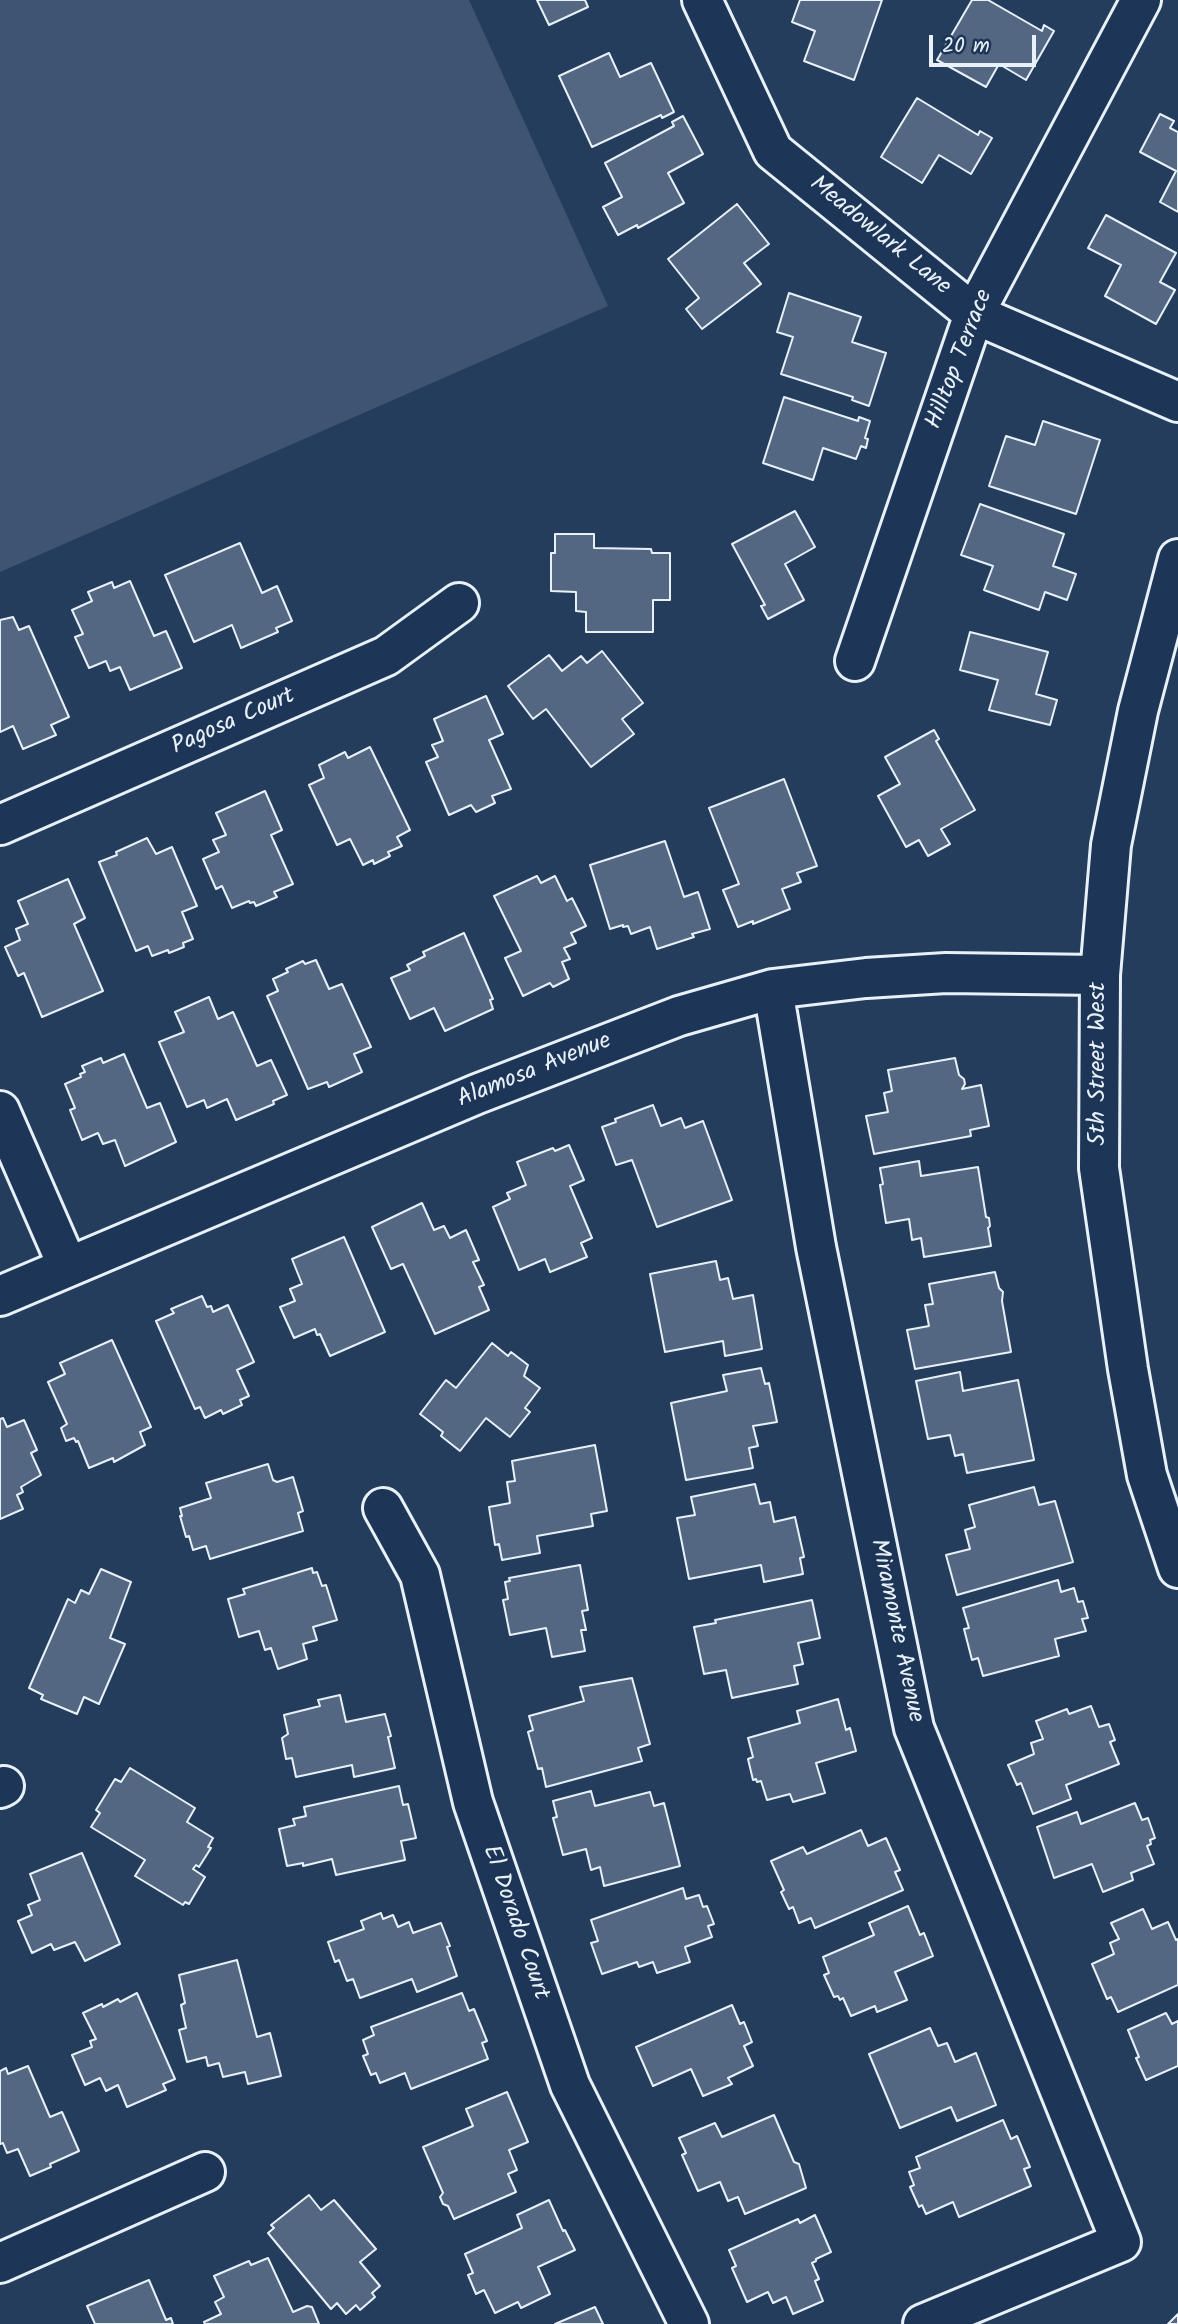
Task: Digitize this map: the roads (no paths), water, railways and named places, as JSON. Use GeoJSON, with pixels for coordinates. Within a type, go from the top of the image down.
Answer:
{"type":"FeatureCollection","features":[{"type":"Feature","properties":{"kind":"street","name":"Meadowlark Lane"},"geometry":{"type":"LineString","coordinates":[[702,0],[773,151],[974,314],[1178,402]]}},
{"type":"Feature","properties":{"kind":"street","name":"Hilltop Terrace"},"geometry":{"type":"LineString","coordinates":[[855,661],[974,314],[1141,0]]}},
{"type":"Feature","properties":{"kind":"street","name":"5th Street West"},"geometry":{"type":"LineString","coordinates":[[1178,558],[1138,711],[1111,845],[1100,975],[1101,1181],[1128,1369],[1147,1475],[1178,1568]]}},
{"type":"Feature","properties":{"kind":"street","name":"Pagosa Court"},"geometry":{"type":"LineString","coordinates":[[0,825],[386,656],[459,603]]}},
{"type":"Feature","properties":{"kind":"street","name":"Alamosa Avenue"},"geometry":{"type":"LineString","coordinates":[[0,1296],[477,1094],[679,1016],[774,989],[866,978],[946,973],[1100,975]]}},
{"type":"Feature","properties":{"kind":"street","name":"Miramonte Avenue"},"geometry":{"type":"LineString","coordinates":[[774,989],[816,1247],[914,1728],[1121,2242],[923,2324]]}},
{"type":"Feature","properties":{"kind":"street"},"geometry":{"type":"LineString","coordinates":[[0,1111],[68,1267]]}},
{"type":"Feature","properties":{"kind":"street","name":"El Dorado Court"},"geometry":{"type":"LineString","coordinates":[[383,1508],[420,1575],[473,1802],[569,2085],[689,2324]]}},
{"type":"Feature","properties":{"kind":"street"},"geometry":{"type":"LineString","coordinates":[[0,2263],[205,2172]]}}]}
